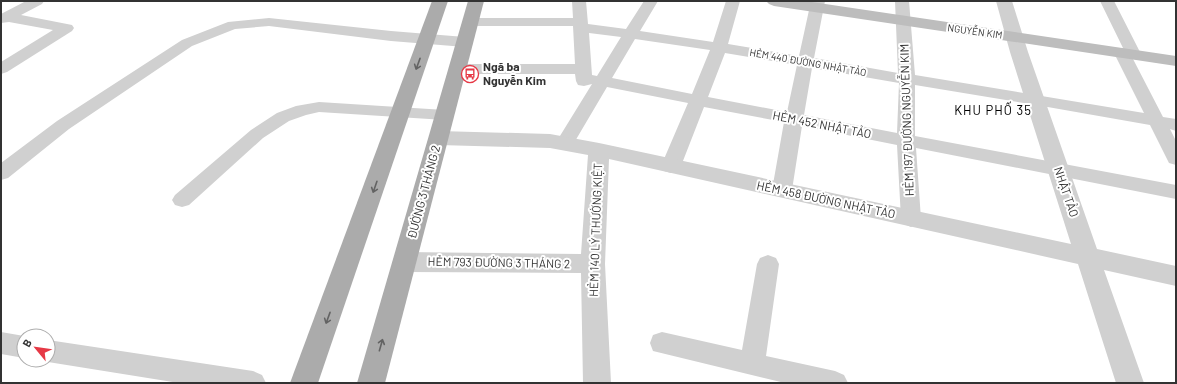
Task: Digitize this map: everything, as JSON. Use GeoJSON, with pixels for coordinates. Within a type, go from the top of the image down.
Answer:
{"type":"FeatureCollection","features":[{"type":"Feature","properties":{"kind":"main road"},"geometry":{"type":"LineString","coordinates":[[304,383],[440,1]]}},
{"type":"Feature","properties":{"kind":"main road","name":"ĐƯỜNG 3 THÁNG 2"},"geometry":{"type":"LineString","coordinates":[[371,383],[476,1]]}},
{"type":"Feature","properties":{"kind":"street","name":"NGUYỄN KIM"},"geometry":{"type":"LineString","coordinates":[[774,1],[817,4],[904,20],[1176,61]]}},
{"type":"Feature","properties":{"kind":"street","name":"NHẬT TẢO"},"geometry":{"type":"LineString","coordinates":[[1004,1],[1014,37],[1130,383]]}},
{"type":"Feature","properties":{"kind":"street","name":"HẺM 458 ĐƯỜNG NHẬT TẢO"},"geometry":{"type":"LineString","coordinates":[[439,138],[550,141],[599,150],[1176,276]]}},
{"type":"Feature","properties":{"kind":"street","name":"HẺM 140 LÝ THƯỜNG KIỆT"},"geometry":{"type":"LineString","coordinates":[[597,383],[593,264],[599,150]]}},
{"type":"Feature","properties":{"kind":"street","name":"HẺM 793 ĐƯỜNG 3 THÁNG 2"},"geometry":{"type":"LineString","coordinates":[[405,262],[593,264]]}},
{"type":"Feature","properties":{"kind":"lane"},"geometry":{"type":"LineString","coordinates":[[4,19],[37,1]]}},
{"type":"Feature","properties":{"kind":"lane"},"geometry":{"type":"LineString","coordinates":[[579,1],[586,108]]}},
{"type":"Feature","properties":{"kind":"lane"},"geometry":{"type":"LineString","coordinates":[[564,144],[651,1]]}},
{"type":"Feature","properties":{"kind":"lane"},"geometry":{"type":"LineString","coordinates":[[671,166],[696,100],[719,47],[733,1]]}},
{"type":"Feature","properties":{"kind":"lane","name":"HẺM 197 ĐƯỜNG NGUYỄN KIM"},"geometry":{"type":"LineString","coordinates":[[902,1],[907,79],[906,141],[911,219]]}},
{"type":"Feature","properties":{"kind":"lane"},"geometry":{"type":"LineString","coordinates":[[1107,1],[1127,54],[1176,159]]}},
{"type":"Feature","properties":{"kind":"lane"},"geometry":{"type":"LineString","coordinates":[[782,190],[794,119],[817,4]]}},
{"type":"Feature","properties":{"kind":"lane"},"geometry":{"type":"LineString","coordinates":[[1,69],[67,28],[4,19]]}},
{"type":"Feature","properties":{"kind":"lane","name":"HẺM 440 ĐƯỜNG NHẬT TẢO"},"geometry":{"type":"LineString","coordinates":[[1,174],[63,125],[187,43],[233,25],[269,22],[427,39],[468,32],[580,25],[1035,99],[1176,124]]}},
{"type":"Feature","properties":{"kind":"lane","name":"HẺM 452 NHẬT TẢO"},"geometry":{"type":"LineString","coordinates":[[458,69],[584,73],[603,82],[1176,192]]}},
{"type":"Feature","properties":{"kind":"lane"},"geometry":{"type":"LineString","coordinates":[[182,200],[257,134],[283,117],[302,110],[320,107],[445,115]]}},
{"type":"Feature","properties":{"kind":"lane"},"geometry":{"type":"LineString","coordinates":[[752,363],[768,264]]}},
{"type":"Feature","properties":{"kind":"lane"},"geometry":{"type":"LineString","coordinates":[[1,343],[16,346]]}},
{"type":"Feature","properties":{"kind":"lane"},"geometry":{"type":"LineString","coordinates":[[662,343],[835,383]]}},
{"type":"Feature","properties":{"kind":"lane"},"geometry":{"type":"LineString","coordinates":[[56,352],[253,383]]}},
{"type":"Feature","properties":{"kind":"place","name":"Ngã ba Nguyễn Kim"},"geometry":{"type":"Point","coordinates":[470,74]}},
{"type":"Feature","properties":{"kind":"district","name":"KHU PHỐ 35"},"geometry":{"type":"Point","coordinates":[993,110]}}]}
